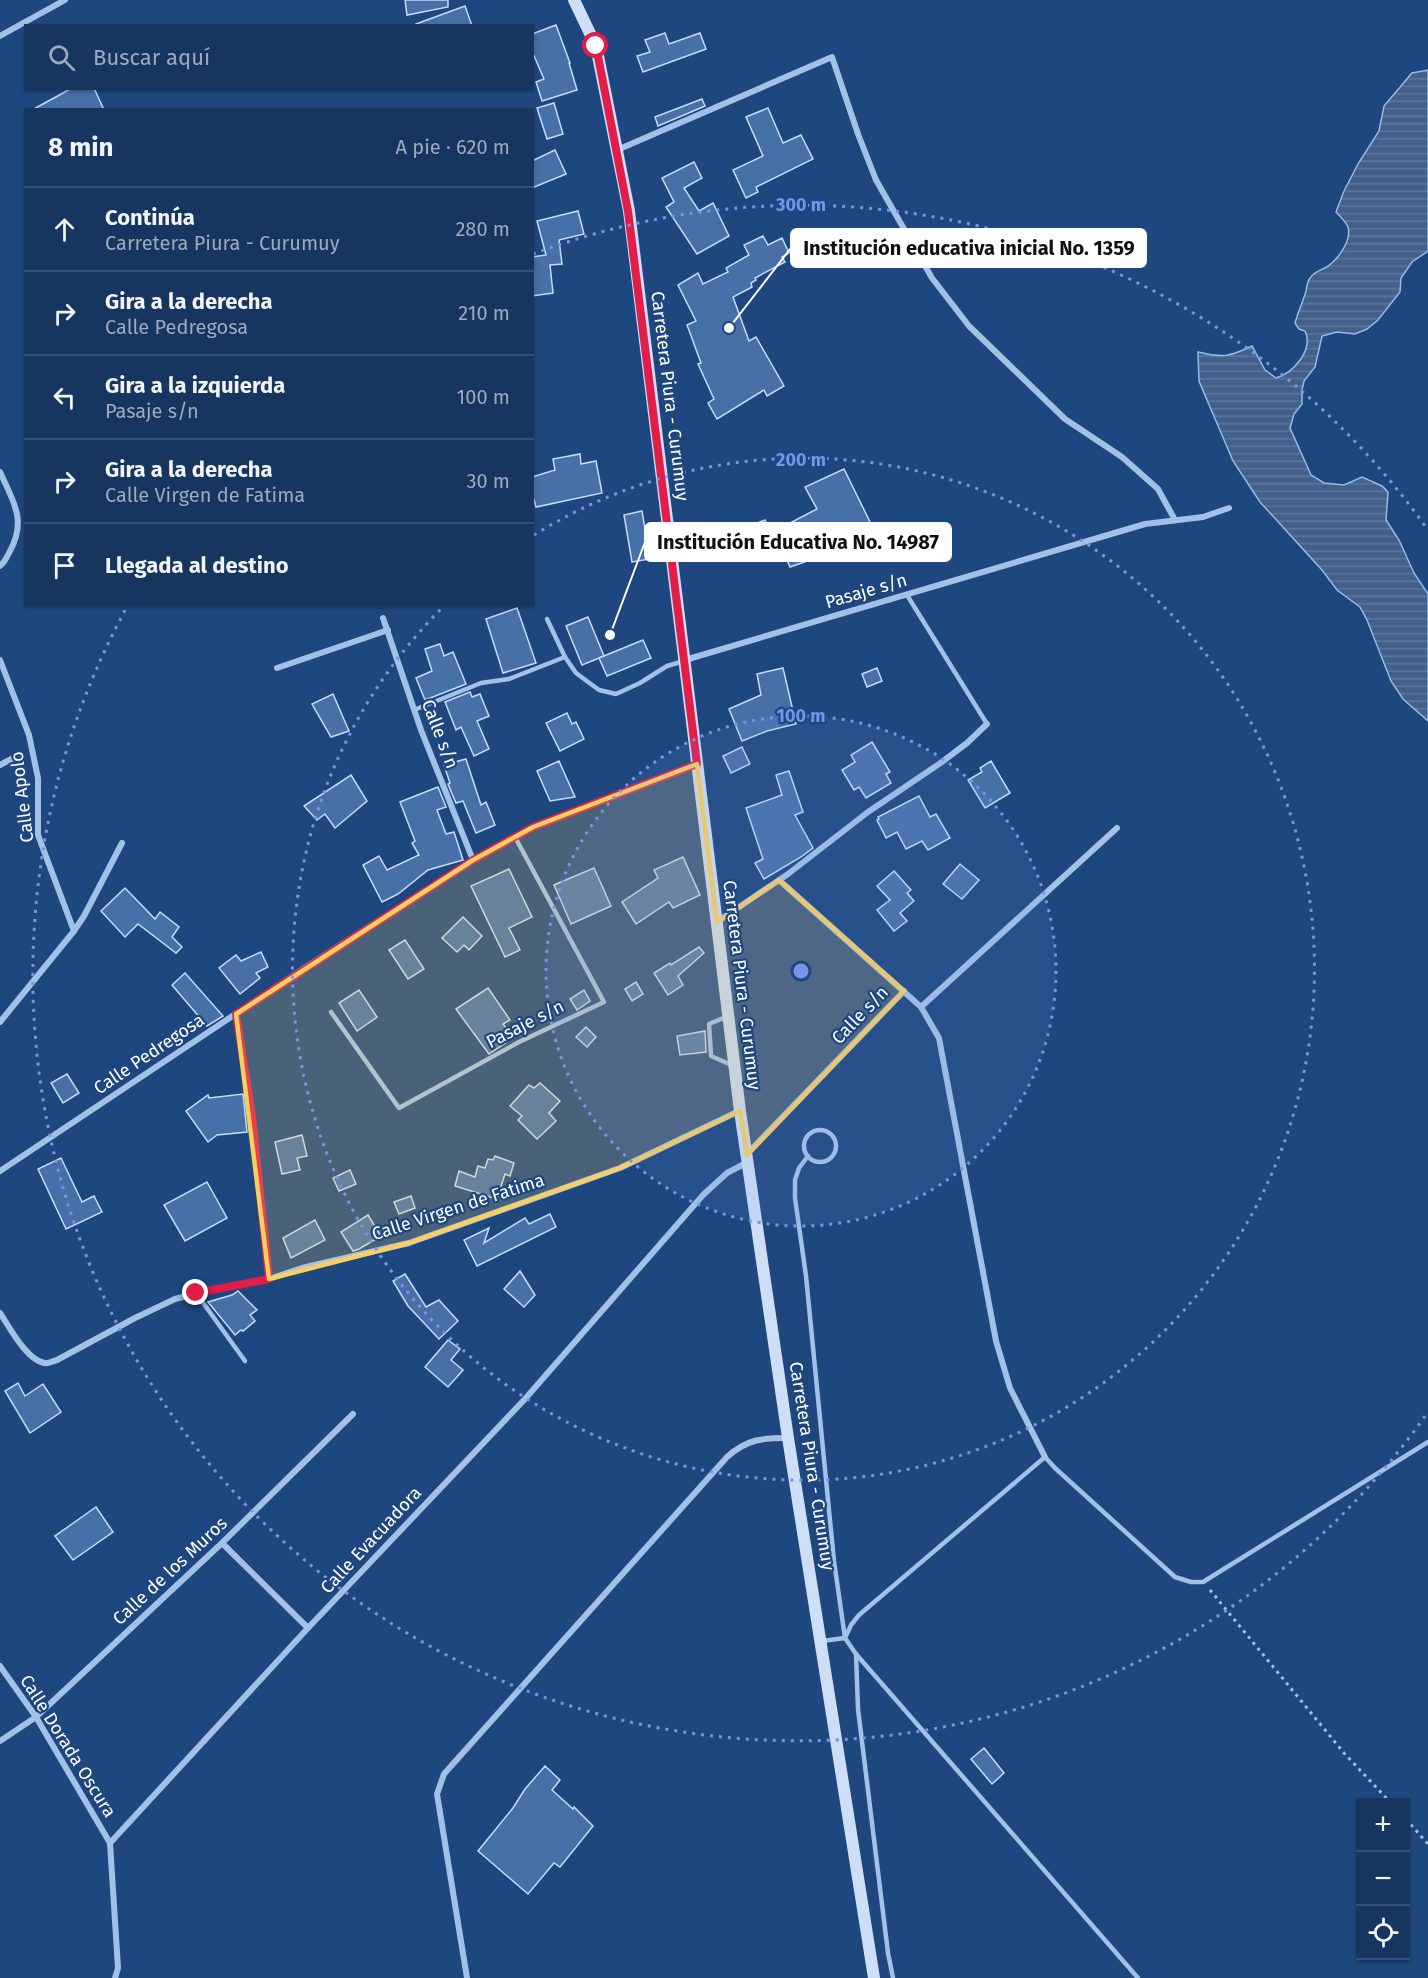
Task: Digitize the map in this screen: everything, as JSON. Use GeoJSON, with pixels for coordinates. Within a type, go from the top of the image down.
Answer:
{"type":"FeatureCollection","features":[{"type":"Feature","properties":{"kind":"main road","name":"Carretera Piura - Curumuy"},"geometry":{"type":"LineString","coordinates":[[574,0],[596,46],[628,211],[740,1111],[788,1437],[874,1978]]}},
{"type":"Feature","properties":{"kind":"street"},"geometry":{"type":"LineString","coordinates":[[0,36],[64,0]]}},
{"type":"Feature","properties":{"kind":"street"},"geometry":{"type":"LineString","coordinates":[[616,150],[832,57],[876,180],[932,278],[969,326],[1065,419],[1122,457],[1158,489],[1175,520]]}},
{"type":"Feature","properties":{"kind":"street"},"geometry":{"type":"LineString","coordinates":[[0,472],[18,513],[18,537],[0,566]]}},
{"type":"Feature","properties":{"kind":"street","name":"Pasaje s/n"},"geometry":{"type":"LineString","coordinates":[[684,661],[1145,524],[1203,517],[1229,508]]}},
{"type":"Feature","properties":{"kind":"street","name":"Calle s/n"},"geometry":{"type":"LineString","coordinates":[[383,618],[414,710],[473,860]]}},
{"type":"Feature","properties":{"kind":"street"},"geometry":{"type":"LineString","coordinates":[[277,668],[387,630]]}},
{"type":"Feature","properties":{"kind":"street","name":"Calle Apolo"},"geometry":{"type":"LineString","coordinates":[[0,660],[29,735],[38,778],[38,836],[74,931]]}},
{"type":"Feature","properties":{"kind":"street"},"geometry":{"type":"LineString","coordinates":[[717,922],[780,880],[868,812],[942,762],[987,724]]}},
{"type":"Feature","properties":{"kind":"street"},"geometry":{"type":"LineString","coordinates":[[0,765],[17,756]]}},
{"type":"Feature","properties":{"kind":"street","name":"Calle Pedregosa"},"geometry":{"type":"LineString","coordinates":[[0,1171],[473,860],[533,827],[697,764]]}},
{"type":"Feature","properties":{"kind":"street"},"geometry":{"type":"LineString","coordinates":[[921,1007],[1117,828]]}},
{"type":"Feature","properties":{"kind":"street"},"geometry":{"type":"LineString","coordinates":[[0,1022],[74,931],[122,843]]}},
{"type":"Feature","properties":{"kind":"street","name":"Calle s/n"},"geometry":{"type":"LineString","coordinates":[[748,1158],[904,991],[780,880]]}},
{"type":"Feature","properties":{"kind":"street"},"geometry":{"type":"LineString","coordinates":[[904,991],[921,1007],[939,1038],[996,1341],[1010,1388],[1045,1457]]}},
{"type":"Feature","properties":{"kind":"street"},"geometry":{"type":"LineString","coordinates":[[236,1014],[252,1116],[269,1279]]}},
{"type":"Feature","properties":{"kind":"street","name":"Calle Virgen de Fatima"},"geometry":{"type":"LineString","coordinates":[[0,1313],[33,1358],[45,1363],[57,1360],[175,1299],[269,1279],[302,1268],[409,1243],[609,1172],[740,1111]]}},
{"type":"Feature","properties":{"kind":"street","name":"Calle Evacuadora"},"geometry":{"type":"LineString","coordinates":[[110,1843],[308,1628],[525,1399],[704,1195],[748,1158]]}},
{"type":"Feature","properties":{"kind":"street","name":"Calle de los Muros"},"geometry":{"type":"LineString","coordinates":[[0,1741],[36,1717],[222,1543],[354,1414]]}},
{"type":"Feature","properties":{"kind":"street"},"geometry":{"type":"LineString","coordinates":[[467,1978],[437,1794],[444,1774],[727,1457],[746,1442],[764,1438],[788,1437]]}},
{"type":"Feature","properties":{"kind":"street"},"geometry":{"type":"LineString","coordinates":[[222,1543],[308,1628]]}},
{"type":"Feature","properties":{"kind":"street","name":"Calle Dorada Oscura"},"geometry":{"type":"LineString","coordinates":[[0,1666],[36,1717],[110,1843]]}},
{"type":"Feature","properties":{"kind":"street"},"geometry":{"type":"LineString","coordinates":[[110,1843],[118,1968],[115,1978]]}},
{"type":"Feature","properties":{"kind":"lane"},"geometry":{"type":"LineString","coordinates":[[907,595],[987,724]]}},
{"type":"Feature","properties":{"kind":"lane","name":"Pasaje s/n"},"geometry":{"type":"LineString","coordinates":[[547,619],[565,657],[576,673],[599,690],[616,694],[667,666],[684,661]]}},
{"type":"Feature","properties":{"kind":"lane"},"geometry":{"type":"LineString","coordinates":[[414,710],[481,683],[509,679],[565,657]]}},
{"type":"Feature","properties":{"kind":"lane","name":"Pasaje s/n"},"geometry":{"type":"LineString","coordinates":[[332,1012],[399,1108],[519,1042],[604,1002],[515,837]]}},
{"type":"Feature","properties":{"kind":"lane"},"geometry":{"type":"LineString","coordinates":[[728,1016],[708,1023],[711,1056],[734,1066]]}},
{"type":"Feature","properties":{"kind":"lane"},"geometry":{"type":"LineString","coordinates":[[822,1130],[831,1135],[836,1145],[830,1158],[821,1162],[808,1156],[805,1142],[811,1133],[822,1130]]}},
{"type":"Feature","properties":{"kind":"lane"},"geometry":{"type":"LineString","coordinates":[[808,1156],[799,1168],[795,1180],[795,1198],[806,1276],[834,1561],[845,1638],[856,1654],[1138,1978]]}},
{"type":"Feature","properties":{"kind":"lane"},"geometry":{"type":"LineString","coordinates":[[196,1293],[245,1361]]}},
{"type":"Feature","properties":{"kind":"lane"},"geometry":{"type":"LineString","coordinates":[[845,1638],[851,1625],[860,1616],[1045,1457],[1175,1577],[1191,1582],[1203,1582],[1428,1442]]}},
{"type":"Feature","properties":{"kind":"lane"},"geometry":{"type":"LineString","coordinates":[[821,1641],[845,1638]]}},
{"type":"Feature","properties":{"kind":"lane"},"geometry":{"type":"LineString","coordinates":[[856,1654],[858,1709],[893,1978]]}},
{"type":"Feature","properties":{"kind":"path"},"geometry":{"type":"LineString","coordinates":[[1203,1582],[1344,1753],[1385,1798]]}},
{"type":"Feature","properties":{"kind":"path"},"geometry":{"type":"LineString","coordinates":[[1410,1824],[1428,1844]]}},
{"type":"Feature","properties":{"kind":"highlighted area"},"geometry":{"type":"Polygon","coordinates":[[[697,764],[717,922],[779,880],[904,991],[747,1155],[740,1111],[620,1168],[409,1243],[269,1279],[236,1014],[473,860],[533,827],[697,764]]]}},
{"type":"Feature","properties":{"kind":"water"},"geometry":{"type":"Polygon","coordinates":[[[1428,70],[1428,251],[1412,262],[1401,278],[1400,292],[1378,320],[1367,329],[1355,334],[1337,332],[1322,336],[1315,367],[1304,381],[1302,404],[1294,414],[1290,428],[1311,475],[1324,483],[1344,485],[1362,477],[1382,486],[1388,492],[1386,520],[1399,540],[1414,573],[1428,594],[1428,721],[1403,699],[1391,681],[1360,607],[1337,590],[1322,570],[1260,502],[1233,461],[1199,381],[1198,352],[1226,355],[1252,346],[1265,370],[1276,378],[1289,371],[1300,360],[1307,346],[1307,338],[1305,331],[1299,329],[1295,323],[1308,281],[1314,274],[1334,261],[1343,250],[1348,238],[1348,227],[1336,212],[1344,191],[1379,131],[1384,106],[1412,73],[1428,70]]]}},
{"type":"Feature","properties":{"kind":"building"},"geometry":{"type":"Polygon","coordinates":[[[405,0],[448,0],[448,7],[407,15],[405,0]]]}},
{"type":"Feature","properties":{"kind":"building"},"geometry":{"type":"Polygon","coordinates":[[[465,6],[471,24],[416,24],[465,6]]]}},
{"type":"Feature","properties":{"kind":"building"},"geometry":{"type":"Polygon","coordinates":[[[556,25],[577,90],[542,101],[536,82],[544,79],[534,56],[534,33],[556,25]]]}},
{"type":"Feature","properties":{"kind":"building"},"geometry":{"type":"Polygon","coordinates":[[[665,33],[669,44],[700,33],[706,49],[643,72],[637,56],[650,52],[645,40],[665,33]]]}},
{"type":"Feature","properties":{"kind":"building"},"geometry":{"type":"Polygon","coordinates":[[[68,90],[95,90],[103,108],[36,108],[68,90]]]}},
{"type":"Feature","properties":{"kind":"building"},"geometry":{"type":"Polygon","coordinates":[[[702,99],[705,106],[658,126],[655,117],[702,99]]]}},
{"type":"Feature","properties":{"kind":"building"},"geometry":{"type":"Polygon","coordinates":[[[554,103],[563,134],[547,139],[537,108],[554,103]]]}},
{"type":"Feature","properties":{"kind":"building"},"geometry":{"type":"Polygon","coordinates":[[[768,108],[783,143],[801,135],[813,159],[756,187],[758,192],[746,198],[733,170],[763,156],[746,117],[768,108]]]}},
{"type":"Feature","properties":{"kind":"building"},"geometry":{"type":"Polygon","coordinates":[[[555,150],[566,174],[534,187],[534,160],[555,150]]]}},
{"type":"Feature","properties":{"kind":"building"},"geometry":{"type":"Polygon","coordinates":[[[694,162],[702,178],[684,188],[699,211],[713,203],[729,236],[697,254],[666,207],[674,202],[662,178],[694,162]]]}},
{"type":"Feature","properties":{"kind":"building"},"geometry":{"type":"Polygon","coordinates":[[[578,211],[584,234],[559,240],[562,264],[550,265],[553,293],[534,296],[534,257],[546,255],[537,221],[578,211]]]}},
{"type":"Feature","properties":{"kind":"building"},"geometry":{"type":"Polygon","coordinates":[[[763,236],[768,245],[782,238],[789,253],[782,257],[785,262],[755,278],[756,280],[751,283],[752,287],[733,297],[749,341],[756,337],[784,386],[767,396],[764,390],[717,419],[708,403],[714,399],[698,364],[701,363],[687,325],[696,321],[678,285],[698,273],[703,284],[728,272],[726,268],[749,255],[744,245],[763,236]]]}},
{"type":"Feature","properties":{"kind":"building"},"geometry":{"type":"Polygon","coordinates":[[[580,454],[581,464],[596,461],[602,493],[536,507],[534,476],[555,470],[553,459],[580,454]]]}},
{"type":"Feature","properties":{"kind":"building"},"geometry":{"type":"Polygon","coordinates":[[[844,469],[873,528],[813,559],[790,567],[783,551],[764,559],[750,526],[765,520],[771,533],[817,509],[805,487],[844,469]]]}},
{"type":"Feature","properties":{"kind":"building"},"geometry":{"type":"Polygon","coordinates":[[[642,511],[650,559],[632,562],[624,515],[642,511]]]}},
{"type":"Feature","properties":{"kind":"building"},"geometry":{"type":"Polygon","coordinates":[[[517,608],[536,663],[503,673],[486,619],[517,608]]]}},
{"type":"Feature","properties":{"kind":"building"},"geometry":{"type":"Polygon","coordinates":[[[588,617],[604,656],[582,665],[566,626],[588,617]]]}},
{"type":"Feature","properties":{"kind":"building"},"geometry":{"type":"Polygon","coordinates":[[[643,640],[651,658],[607,676],[599,658],[643,640]]]}},
{"type":"Feature","properties":{"kind":"building"},"geometry":{"type":"Polygon","coordinates":[[[440,644],[444,656],[453,652],[466,684],[425,700],[416,678],[432,671],[425,649],[440,644]]]}},
{"type":"Feature","properties":{"kind":"building"},"geometry":{"type":"Polygon","coordinates":[[[783,668],[796,724],[767,731],[742,741],[729,709],[761,695],[757,674],[783,668]]]}},
{"type":"Feature","properties":{"kind":"building"},"geometry":{"type":"Polygon","coordinates":[[[877,668],[882,681],[867,687],[862,674],[877,668]]]}},
{"type":"Feature","properties":{"kind":"building"},"geometry":{"type":"Polygon","coordinates":[[[470,692],[472,697],[480,694],[489,716],[477,721],[489,749],[474,756],[461,727],[456,730],[445,702],[470,692]]]}},
{"type":"Feature","properties":{"kind":"building"},"geometry":{"type":"Polygon","coordinates":[[[333,694],[349,731],[331,737],[312,704],[333,694]]]}},
{"type":"Feature","properties":{"kind":"building"},"geometry":{"type":"Polygon","coordinates":[[[567,713],[572,724],[576,722],[584,739],[560,751],[546,723],[567,713]]]}},
{"type":"Feature","properties":{"kind":"building"},"geometry":{"type":"Polygon","coordinates":[[[872,742],[890,772],[886,774],[891,783],[866,798],[859,787],[854,790],[842,770],[855,762],[851,755],[872,742]]]}},
{"type":"Feature","properties":{"kind":"building"},"geometry":{"type":"Polygon","coordinates":[[[742,747],[750,764],[731,773],[723,756],[742,747]]]}},
{"type":"Feature","properties":{"kind":"building"},"geometry":{"type":"Polygon","coordinates":[[[466,759],[481,805],[486,802],[495,825],[476,833],[463,801],[456,803],[448,784],[450,783],[444,765],[466,759]]]}},
{"type":"Feature","properties":{"kind":"building"},"geometry":{"type":"Polygon","coordinates":[[[559,761],[575,797],[550,801],[537,771],[559,761]]]}},
{"type":"Feature","properties":{"kind":"building"},"geometry":{"type":"Polygon","coordinates":[[[991,761],[1010,793],[985,808],[968,780],[982,772],[980,768],[991,761]]]}},
{"type":"Feature","properties":{"kind":"building"},"geometry":{"type":"Polygon","coordinates":[[[789,771],[803,812],[795,815],[813,848],[764,879],[755,863],[763,859],[746,808],[782,795],[776,775],[789,771]]]}},
{"type":"Feature","properties":{"kind":"building"},"geometry":{"type":"Polygon","coordinates":[[[351,775],[367,801],[335,828],[325,814],[317,820],[304,806],[351,775]]]}},
{"type":"Feature","properties":{"kind":"building"},"geometry":{"type":"Polygon","coordinates":[[[438,787],[446,807],[437,810],[446,834],[454,832],[463,860],[428,870],[398,894],[382,902],[363,865],[379,856],[387,870],[419,855],[412,843],[415,841],[400,802],[438,787]]]}},
{"type":"Feature","properties":{"kind":"building"},"geometry":{"type":"Polygon","coordinates":[[[919,796],[930,817],[936,814],[950,838],[928,850],[922,841],[906,849],[897,832],[886,838],[877,820],[878,817],[919,796]]]}},
{"type":"Feature","properties":{"kind":"building"},"geometry":{"type":"Polygon","coordinates":[[[683,857],[700,895],[673,908],[669,902],[636,924],[622,902],[658,878],[654,870],[683,857]]]}},
{"type":"Feature","properties":{"kind":"building"},"geometry":{"type":"Polygon","coordinates":[[[960,864],[979,880],[962,899],[943,884],[960,864]]]}},
{"type":"Feature","properties":{"kind":"building"},"geometry":{"type":"Polygon","coordinates":[[[594,868],[611,906],[571,924],[554,885],[594,868]]]}},
{"type":"Feature","properties":{"kind":"building"},"geometry":{"type":"Polygon","coordinates":[[[509,869],[532,917],[509,928],[520,950],[505,957],[471,886],[509,869]]]}},
{"type":"Feature","properties":{"kind":"building"},"geometry":{"type":"Polygon","coordinates":[[[894,871],[911,890],[907,893],[914,901],[900,913],[907,921],[894,931],[877,910],[890,900],[877,886],[894,871]]]}},
{"type":"Feature","properties":{"kind":"building"},"geometry":{"type":"Polygon","coordinates":[[[125,888],[155,919],[160,912],[179,927],[172,937],[182,947],[176,953],[138,924],[125,937],[101,911],[125,888]]]}},
{"type":"Feature","properties":{"kind":"building"},"geometry":{"type":"Polygon","coordinates":[[[463,917],[482,936],[469,950],[464,945],[457,952],[442,938],[463,917]]]}},
{"type":"Feature","properties":{"kind":"building"},"geometry":{"type":"Polygon","coordinates":[[[405,940],[424,969],[408,979],[389,950],[405,940]]]}},
{"type":"Feature","properties":{"kind":"building"},"geometry":{"type":"Polygon","coordinates":[[[699,947],[704,953],[678,976],[683,985],[668,995],[654,973],[699,947]]]}},
{"type":"Feature","properties":{"kind":"building"},"geometry":{"type":"Polygon","coordinates":[[[261,952],[268,967],[256,973],[260,978],[240,994],[219,968],[236,955],[241,961],[261,952]]]}},
{"type":"Feature","properties":{"kind":"building"},"geometry":{"type":"Polygon","coordinates":[[[185,973],[223,1016],[207,1026],[172,985],[185,973]]]}},
{"type":"Feature","properties":{"kind":"building"},"geometry":{"type":"Polygon","coordinates":[[[636,982],[643,994],[632,1001],[625,989],[636,982]]]}},
{"type":"Feature","properties":{"kind":"building"},"geometry":{"type":"Polygon","coordinates":[[[488,988],[510,1020],[503,1024],[509,1032],[503,1036],[507,1042],[489,1054],[456,1009],[488,988]]]}},
{"type":"Feature","properties":{"kind":"building"},"geometry":{"type":"Polygon","coordinates":[[[359,990],[377,1017],[357,1031],[339,1003],[359,990]]]}},
{"type":"Feature","properties":{"kind":"building"},"geometry":{"type":"Polygon","coordinates":[[[584,990],[590,1001],[577,1010],[570,999],[584,990]]]}},
{"type":"Feature","properties":{"kind":"building"},"geometry":{"type":"Polygon","coordinates":[[[586,1027],[596,1037],[587,1047],[576,1037],[586,1027]]]}},
{"type":"Feature","properties":{"kind":"building"},"geometry":{"type":"Polygon","coordinates":[[[705,1031],[706,1052],[680,1055],[677,1036],[705,1031]]]}},
{"type":"Feature","properties":{"kind":"building"},"geometry":{"type":"Polygon","coordinates":[[[67,1074],[79,1093],[63,1103],[51,1083],[67,1074]]]}},
{"type":"Feature","properties":{"kind":"building"},"geometry":{"type":"Polygon","coordinates":[[[540,1083],[560,1101],[549,1113],[556,1121],[537,1139],[518,1120],[522,1116],[510,1106],[529,1085],[534,1088],[540,1083]]]}},
{"type":"Feature","properties":{"kind":"building"},"geometry":{"type":"Polygon","coordinates":[[[243,1094],[247,1132],[217,1135],[208,1142],[186,1111],[208,1095],[209,1098],[243,1094]]]}},
{"type":"Feature","properties":{"kind":"building"},"geometry":{"type":"Polygon","coordinates":[[[302,1135],[307,1156],[297,1158],[300,1170],[282,1174],[275,1142],[302,1135]]]}},
{"type":"Feature","properties":{"kind":"building"},"geometry":{"type":"Polygon","coordinates":[[[495,1156],[514,1163],[510,1176],[505,1174],[497,1199],[455,1186],[459,1171],[475,1177],[478,1166],[485,1168],[488,1159],[493,1160],[495,1156]]]}},
{"type":"Feature","properties":{"kind":"building"},"geometry":{"type":"Polygon","coordinates":[[[61,1158],[82,1202],[94,1196],[102,1212],[66,1229],[38,1169],[61,1158]]]}},
{"type":"Feature","properties":{"kind":"building"},"geometry":{"type":"Polygon","coordinates":[[[350,1170],[356,1184],[339,1191],[333,1178],[350,1170]]]}},
{"type":"Feature","properties":{"kind":"building"},"geometry":{"type":"Polygon","coordinates":[[[207,1182],[227,1218],[185,1241],[164,1205],[207,1182]]]}},
{"type":"Feature","properties":{"kind":"building"},"geometry":{"type":"Polygon","coordinates":[[[411,1196],[415,1208],[399,1214],[394,1202],[411,1196]]]}},
{"type":"Feature","properties":{"kind":"building"},"geometry":{"type":"Polygon","coordinates":[[[550,1214],[556,1227],[477,1266],[464,1240],[489,1228],[484,1243],[525,1218],[529,1224],[550,1214]]]}},
{"type":"Feature","properties":{"kind":"building"},"geometry":{"type":"Polygon","coordinates":[[[368,1215],[381,1236],[353,1251],[341,1232],[368,1215]]]}},
{"type":"Feature","properties":{"kind":"building"},"geometry":{"type":"Polygon","coordinates":[[[315,1220],[325,1240],[291,1258],[283,1238],[315,1220]]]}},
{"type":"Feature","properties":{"kind":"building"},"geometry":{"type":"Polygon","coordinates":[[[520,1271],[535,1295],[524,1307],[504,1289],[520,1271]]]}},
{"type":"Feature","properties":{"kind":"building"},"geometry":{"type":"Polygon","coordinates":[[[405,1274],[426,1307],[439,1300],[458,1321],[439,1339],[408,1306],[393,1281],[405,1274]]]}},
{"type":"Feature","properties":{"kind":"building"},"geometry":{"type":"Polygon","coordinates":[[[238,1291],[257,1310],[250,1315],[255,1321],[235,1335],[208,1302],[238,1291]]]}},
{"type":"Feature","properties":{"kind":"building"},"geometry":{"type":"Polygon","coordinates":[[[448,1340],[460,1349],[451,1360],[463,1370],[448,1387],[425,1367],[448,1340]]]}},
{"type":"Feature","properties":{"kind":"building"},"geometry":{"type":"Polygon","coordinates":[[[18,1383],[25,1396],[43,1384],[61,1412],[30,1433],[5,1391],[18,1383]]]}},
{"type":"Feature","properties":{"kind":"building"},"geometry":{"type":"Polygon","coordinates":[[[96,1507],[113,1532],[73,1560],[55,1536],[96,1507]]]}},
{"type":"Feature","properties":{"kind":"building"},"geometry":{"type":"Polygon","coordinates":[[[984,1748],[1004,1773],[992,1784],[971,1759],[984,1748]]]}},
{"type":"Feature","properties":{"kind":"building"},"geometry":{"type":"Polygon","coordinates":[[[545,1766],[560,1780],[552,1790],[593,1826],[560,1867],[554,1863],[528,1894],[478,1851],[545,1766]]]}},
{"type":"Feature","properties":{"kind":"place","name":"Institución educativa inicial No. 1359"},"geometry":{"type":"Point","coordinates":[729,328]}},
{"type":"Feature","properties":{"kind":"place","name":"Institución Educativa No. 14987"},"geometry":{"type":"Point","coordinates":[610,635]}},
{"type":"Feature","properties":{"kind":"route"},"geometry":{"type":"LineString","coordinates":[[196,1293],[269,1279],[252,1116],[236,1014],[473,860],[533,827],[697,764],[628,211],[596,46]]}}]}
